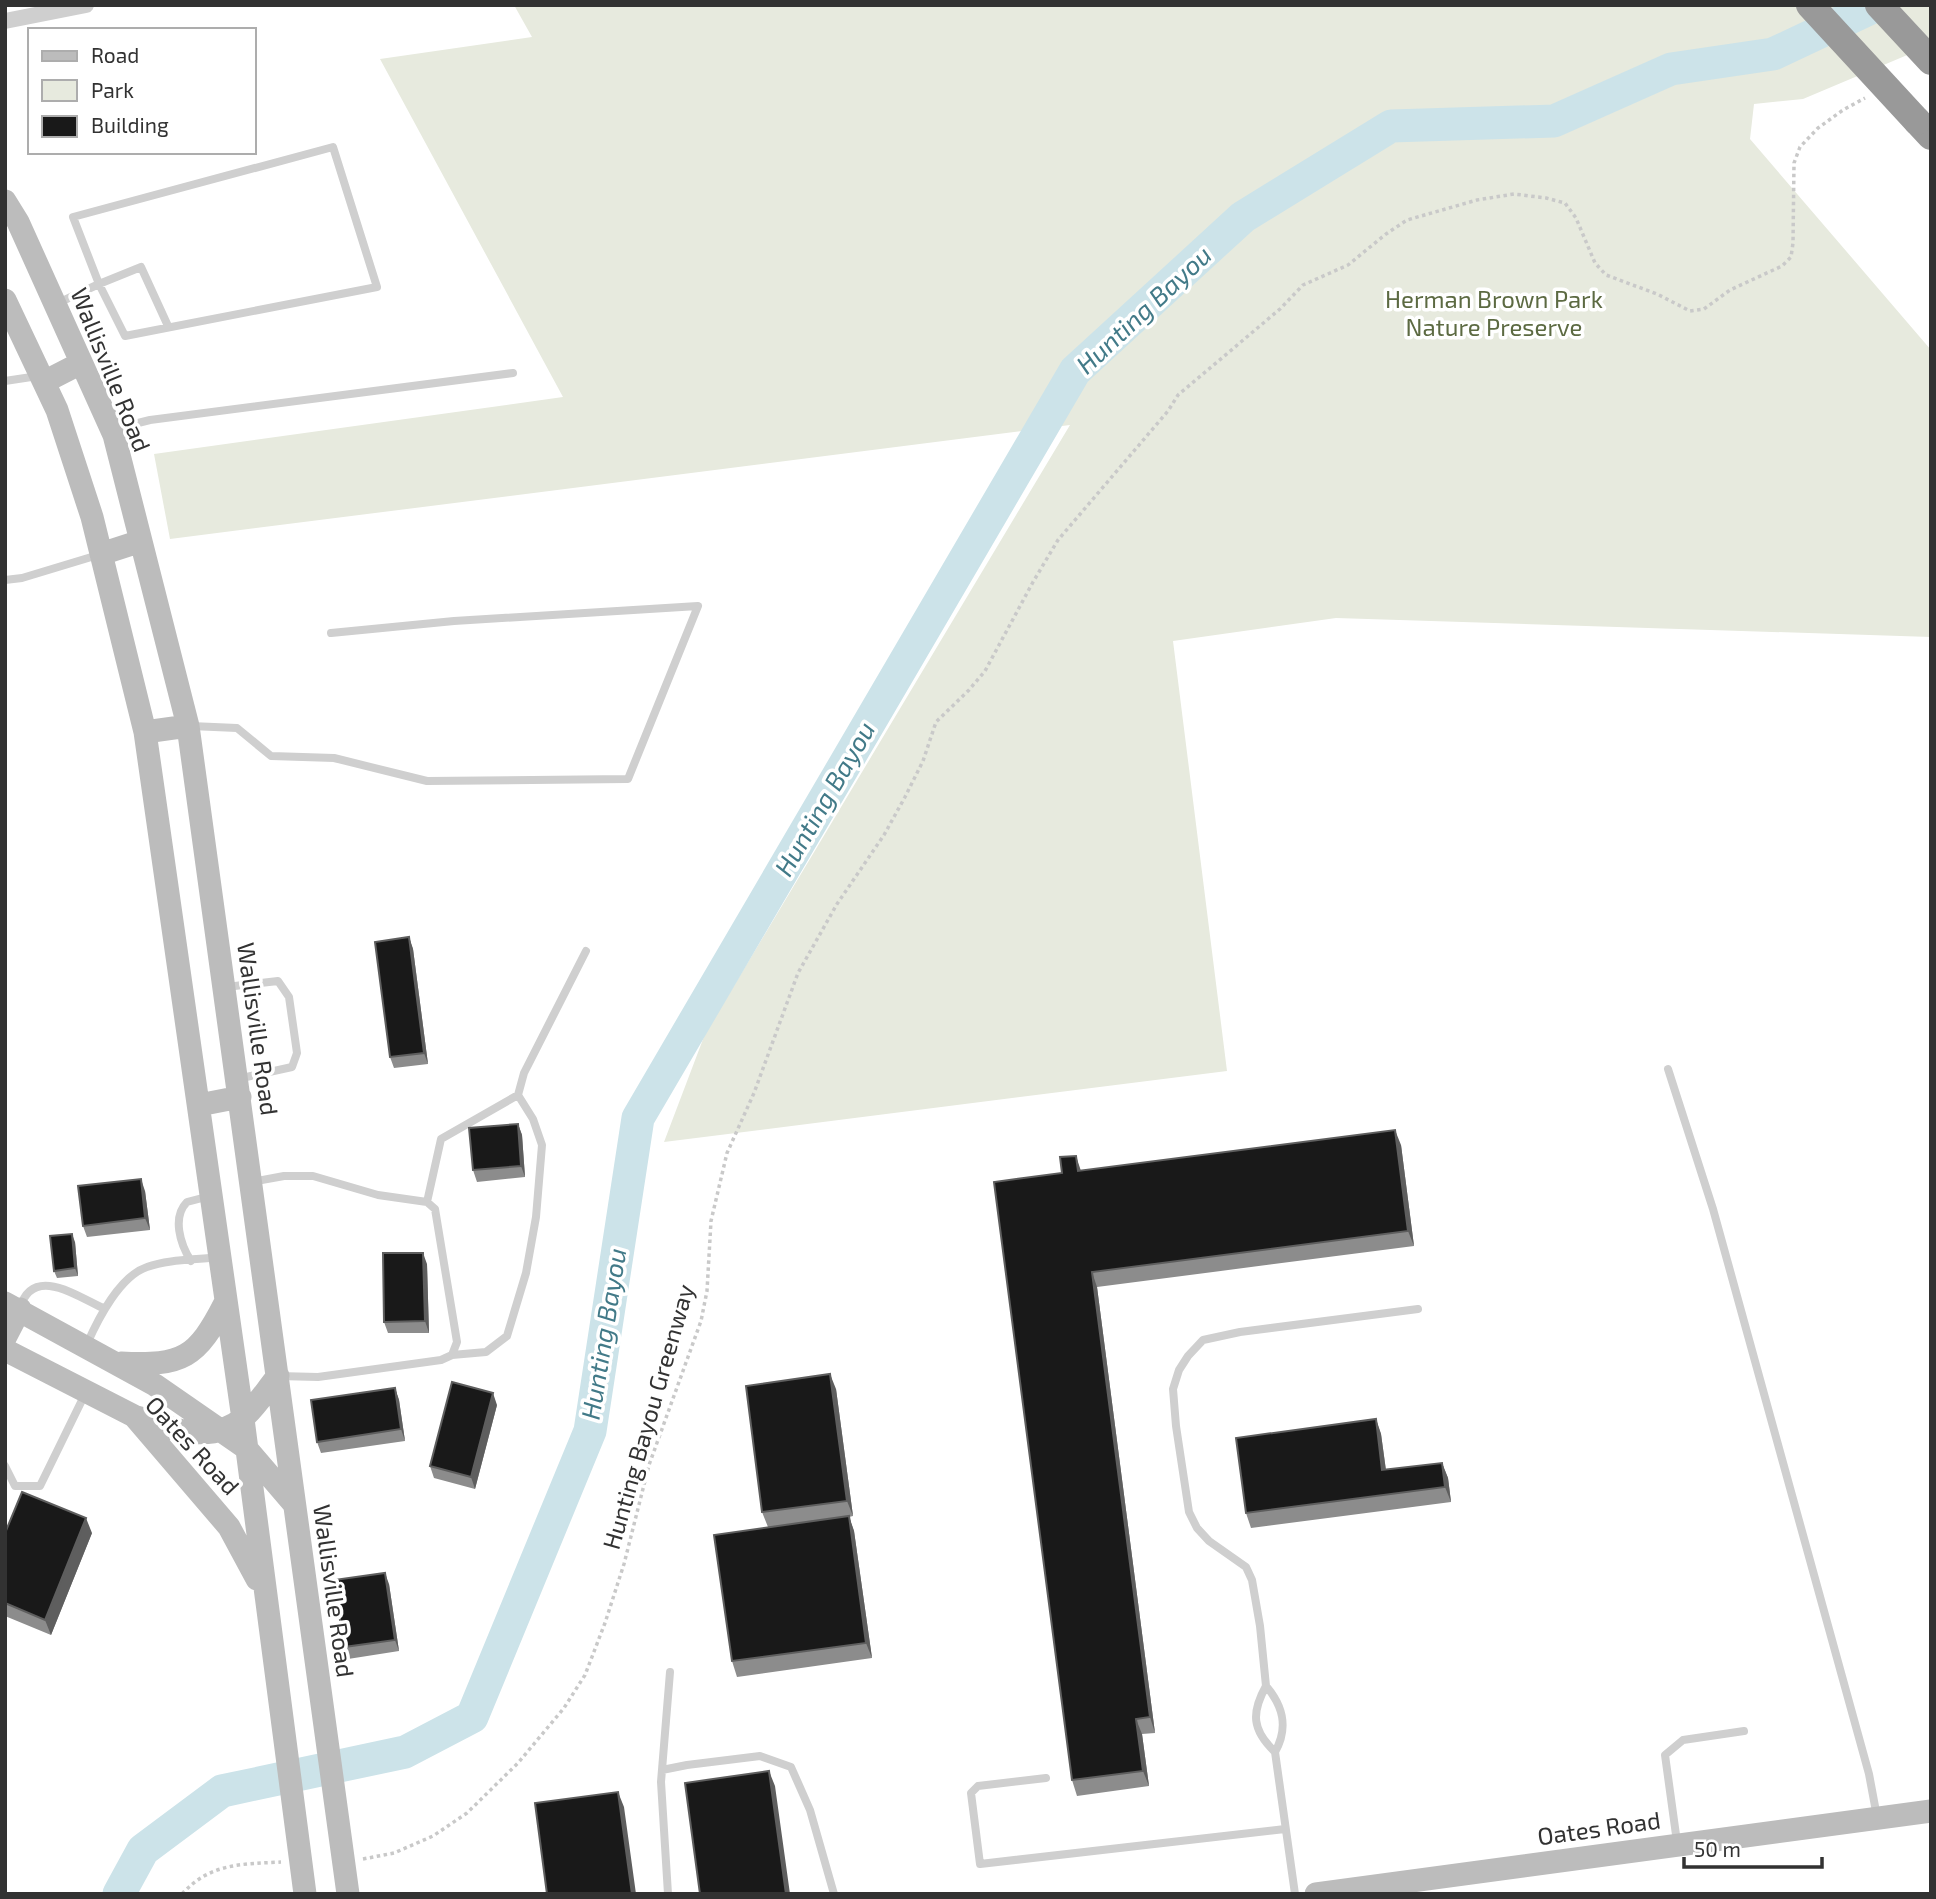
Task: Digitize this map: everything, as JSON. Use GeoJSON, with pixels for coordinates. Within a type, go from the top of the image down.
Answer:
{"type":"FeatureCollection","features":[{"type":"Feature","properties":{"kind":"highway"},"geometry":{"type":"LineString","coordinates":[[1810,5],[1924,129]]}},
{"type":"Feature","properties":{"kind":"highway"},"geometry":{"type":"LineString","coordinates":[[1879,5],[1931,61]]}},
{"type":"Feature","properties":{"kind":"main road","name":"Wallisville Road"},"geometry":{"type":"LineString","coordinates":[[5,201],[18,222],[111,430],[188,726],[348,1894]]}},
{"type":"Feature","properties":{"kind":"main road"},"geometry":{"type":"LineString","coordinates":[[5,300],[57,410],[92,517],[145,732],[243,1419],[305,1894]]}},
{"type":"Feature","properties":{"kind":"main road"},"geometry":{"type":"LineString","coordinates":[[42,379],[81,363]]}},
{"type":"Feature","properties":{"kind":"main road"},"geometry":{"type":"LineString","coordinates":[[101,554],[141,541]]}},
{"type":"Feature","properties":{"kind":"main road"},"geometry":{"type":"LineString","coordinates":[[145,732],[188,726]]}},
{"type":"Feature","properties":{"kind":"main road"},"geometry":{"type":"LineString","coordinates":[[199,1105],[239,1088]]}},
{"type":"Feature","properties":{"kind":"main road"},"geometry":{"type":"LineString","coordinates":[[114,1363],[156,1364],[178,1358],[193,1350],[210,1333],[225,1303]]}},
{"type":"Feature","properties":{"kind":"main road"},"geometry":{"type":"LineString","coordinates":[[5,1338],[12,1306]]}},
{"type":"Feature","properties":{"kind":"main road","name":"Oates Road"},"geometry":{"type":"LineString","coordinates":[[12,1306],[155,1385],[246,1448],[294,1504]]}},
{"type":"Feature","properties":{"kind":"main road","name":"Oates Road"},"geometry":{"type":"LineString","coordinates":[[5,1350],[134,1416],[229,1527],[266,1597]]}},
{"type":"Feature","properties":{"kind":"main road"},"geometry":{"type":"LineString","coordinates":[[134,1416],[170,1429],[200,1433],[221,1431],[243,1419],[278,1376]]}},
{"type":"Feature","properties":{"kind":"main road","name":"Oates Road"},"geometry":{"type":"LineString","coordinates":[[1316,1894],[1931,1811]]}},
{"type":"Feature","properties":{"kind":"street"},"geometry":{"type":"LineString","coordinates":[[5,21],[86,5]]}},
{"type":"Feature","properties":{"kind":"lane"},"geometry":{"type":"LineString","coordinates":[[333,147],[377,286],[125,336],[99,284],[73,217],[333,147]]}},
{"type":"Feature","properties":{"kind":"lane"},"geometry":{"type":"LineString","coordinates":[[55,304],[141,267],[168,326]]}},
{"type":"Feature","properties":{"kind":"lane"},"geometry":{"type":"LineString","coordinates":[[111,430],[150,420],[513,373]]}},
{"type":"Feature","properties":{"kind":"lane"},"geometry":{"type":"LineString","coordinates":[[5,381],[42,379]]}},
{"type":"Feature","properties":{"kind":"lane"},"geometry":{"type":"LineString","coordinates":[[5,580],[22,578],[101,554]]}},
{"type":"Feature","properties":{"kind":"lane"},"geometry":{"type":"LineString","coordinates":[[188,726],[237,728],[271,756],[334,758],[427,781],[628,779],[698,606],[454,621],[331,633]]}},
{"type":"Feature","properties":{"kind":"lane"},"geometry":{"type":"LineString","coordinates":[[427,1202],[440,1139],[518,1095],[524,1073],[586,951]]}},
{"type":"Feature","properties":{"kind":"lane"},"geometry":{"type":"LineString","coordinates":[[225,988],[278,981],[289,996],[297,1053],[292,1067],[239,1088]]}},
{"type":"Feature","properties":{"kind":"lane"},"geometry":{"type":"LineString","coordinates":[[1668,1069],[1713,1209],[1865,1761],[1877,1817]]}},
{"type":"Feature","properties":{"kind":"lane"},"geometry":{"type":"LineString","coordinates":[[278,1376],[318,1377],[442,1360],[452,1355],[486,1353],[507,1336],[526,1273],[536,1217],[542,1145],[533,1119],[518,1095]]}},
{"type":"Feature","properties":{"kind":"lane"},"geometry":{"type":"LineString","coordinates":[[251,1182],[284,1176],[313,1176],[378,1195],[427,1202],[435,1209],[457,1342],[452,1355]]}},
{"type":"Feature","properties":{"kind":"lane"},"geometry":{"type":"LineString","coordinates":[[191,1261],[182,1240],[179,1213],[187,1202],[211,1196]]}},
{"type":"Feature","properties":{"kind":"lane"},"geometry":{"type":"LineString","coordinates":[[86,1346],[105,1309],[120,1288],[142,1269],[219,1257]]}},
{"type":"Feature","properties":{"kind":"lane"},"geometry":{"type":"LineString","coordinates":[[12,1306],[31,1289],[49,1285],[105,1309]]}},
{"type":"Feature","properties":{"kind":"lane"},"geometry":{"type":"LineString","coordinates":[[1295,1894],[1275,1752],[1283,1731],[1280,1702],[1266,1686],[1252,1580],[1246,1567],[1209,1541],[1197,1528],[1189,1512],[1176,1426],[1174,1389],[1188,1356],[1203,1340],[1240,1332],[1418,1309]]}},
{"type":"Feature","properties":{"kind":"lane"},"geometry":{"type":"LineString","coordinates":[[5,1466],[15,1486],[40,1486],[86,1391]]}},
{"type":"Feature","properties":{"kind":"lane"},"geometry":{"type":"LineString","coordinates":[[668,1894],[662,1770],[670,1672]]}},
{"type":"Feature","properties":{"kind":"lane"},"geometry":{"type":"LineString","coordinates":[[1266,1686],[1255,1705],[1259,1734],[1275,1752]]}},
{"type":"Feature","properties":{"kind":"lane"},"geometry":{"type":"LineString","coordinates":[[1678,1844],[1665,1755],[1682,1740],[1744,1731]]}},
{"type":"Feature","properties":{"kind":"lane"},"geometry":{"type":"LineString","coordinates":[[662,1770],[760,1756],[791,1767],[810,1810],[834,1894]]}},
{"type":"Feature","properties":{"kind":"lane"},"geometry":{"type":"LineString","coordinates":[[1046,1778],[978,1786],[973,1790],[971,1793],[980,1864],[1284,1829]]}},
{"type":"Feature","properties":{"kind":"path","name":"Hunting Bayou Greenway"},"geometry":{"type":"LineString","coordinates":[[344,1862],[394,1853],[433,1836],[467,1812],[518,1763],[564,1709],[585,1675],[624,1564],[649,1465],[701,1321],[707,1291],[711,1221],[727,1153],[754,1093],[798,973],[837,904],[900,807],[923,761],[936,722],[985,671],[1032,582],[1058,540],[1168,411],[1178,395],[1280,309],[1303,285],[1348,265],[1407,220],[1502,195],[1546,198],[1565,204],[1576,218],[1595,263],[1606,275],[1657,294],[1690,311],[1704,309],[1730,290],[1782,266],[1791,257],[1794,163],[1800,147],[1818,128],[1866,98]]}},
{"type":"Feature","properties":{"kind":"path"},"geometry":{"type":"LineString","coordinates":[[182,1894],[191,1884],[211,1871],[299,1850]]}},
{"type":"Feature","properties":{"kind":"green space","name":"Herman Brown Park Nature Preserve"},"geometry":{"type":"Polygon","coordinates":[[[514,5],[1931,5],[1931,45],[1803,99],[1754,104],[1750,139],[1931,350],[1931,637],[1336,618],[1173,641],[1227,1071],[664,1142],[705,1034],[1070,425],[170,539],[154,454],[563,397],[380,59],[532,37],[514,5]]]}},
{"type":"Feature","properties":{"kind":"building"},"geometry":{"type":"Polygon","coordinates":[[[409,937],[424,1053],[390,1057],[375,942],[409,937]]]}},
{"type":"Feature","properties":{"kind":"building"},"geometry":{"type":"Polygon","coordinates":[[[518,1124],[521,1166],[473,1170],[469,1128],[518,1124]]]}},
{"type":"Feature","properties":{"kind":"building"},"geometry":{"type":"Polygon","coordinates":[[[1395,1130],[1408,1231],[1092,1272],[1150,1717],[1136,1719],[1143,1771],[1072,1780],[994,1182],[1062,1173],[1060,1157],[1076,1156],[1078,1171],[1395,1130]]]}},
{"type":"Feature","properties":{"kind":"building"},"geometry":{"type":"Polygon","coordinates":[[[141,1179],[145,1218],[83,1226],[78,1186],[141,1179]]]}},
{"type":"Feature","properties":{"kind":"building"},"geometry":{"type":"Polygon","coordinates":[[[72,1234],[75,1268],[54,1271],[50,1236],[72,1234]]]}},
{"type":"Feature","properties":{"kind":"building"},"geometry":{"type":"Polygon","coordinates":[[[383,1253],[423,1253],[425,1321],[384,1322],[383,1253]]]}},
{"type":"Feature","properties":{"kind":"building"},"geometry":{"type":"Polygon","coordinates":[[[830,1374],[847,1501],[762,1512],[746,1386],[830,1374]]]}},
{"type":"Feature","properties":{"kind":"building"},"geometry":{"type":"Polygon","coordinates":[[[452,1382],[493,1393],[471,1477],[430,1466],[452,1382]]]}},
{"type":"Feature","properties":{"kind":"building"},"geometry":{"type":"Polygon","coordinates":[[[395,1388],[401,1429],[317,1442],[311,1400],[395,1388]]]}},
{"type":"Feature","properties":{"kind":"building"},"geometry":{"type":"Polygon","coordinates":[[[1376,1419],[1382,1470],[1442,1463],[1445,1487],[1246,1513],[1236,1438],[1376,1419]]]}},
{"type":"Feature","properties":{"kind":"building"},"geometry":{"type":"Polygon","coordinates":[[[22,1492],[86,1518],[45,1620],[5,1603],[5,1533],[22,1492]]]}},
{"type":"Feature","properties":{"kind":"building"},"geometry":{"type":"Polygon","coordinates":[[[849,1516],[866,1643],[732,1661],[714,1535],[849,1516]]]}},
{"type":"Feature","properties":{"kind":"building"},"geometry":{"type":"Polygon","coordinates":[[[385,1573],[395,1640],[344,1647],[334,1580],[385,1573]]]}},
{"type":"Feature","properties":{"kind":"building"},"geometry":{"type":"Polygon","coordinates":[[[769,1771],[786,1894],[700,1894],[685,1783],[769,1771]]]}},
{"type":"Feature","properties":{"kind":"building"},"geometry":{"type":"Polygon","coordinates":[[[618,1792],[632,1894],[547,1894],[535,1803],[618,1792]]]}},
{"type":"Feature","properties":{"kind":"waterway","name":"Hunting Bayou"},"geometry":{"type":"LineString","coordinates":[[119,1894],[143,1850],[222,1791],[405,1752],[472,1717],[590,1431],[638,1118],[1075,371],[1243,217],[1391,126],[1554,121],[1671,69],[1773,54],[1877,5]]}}]}
